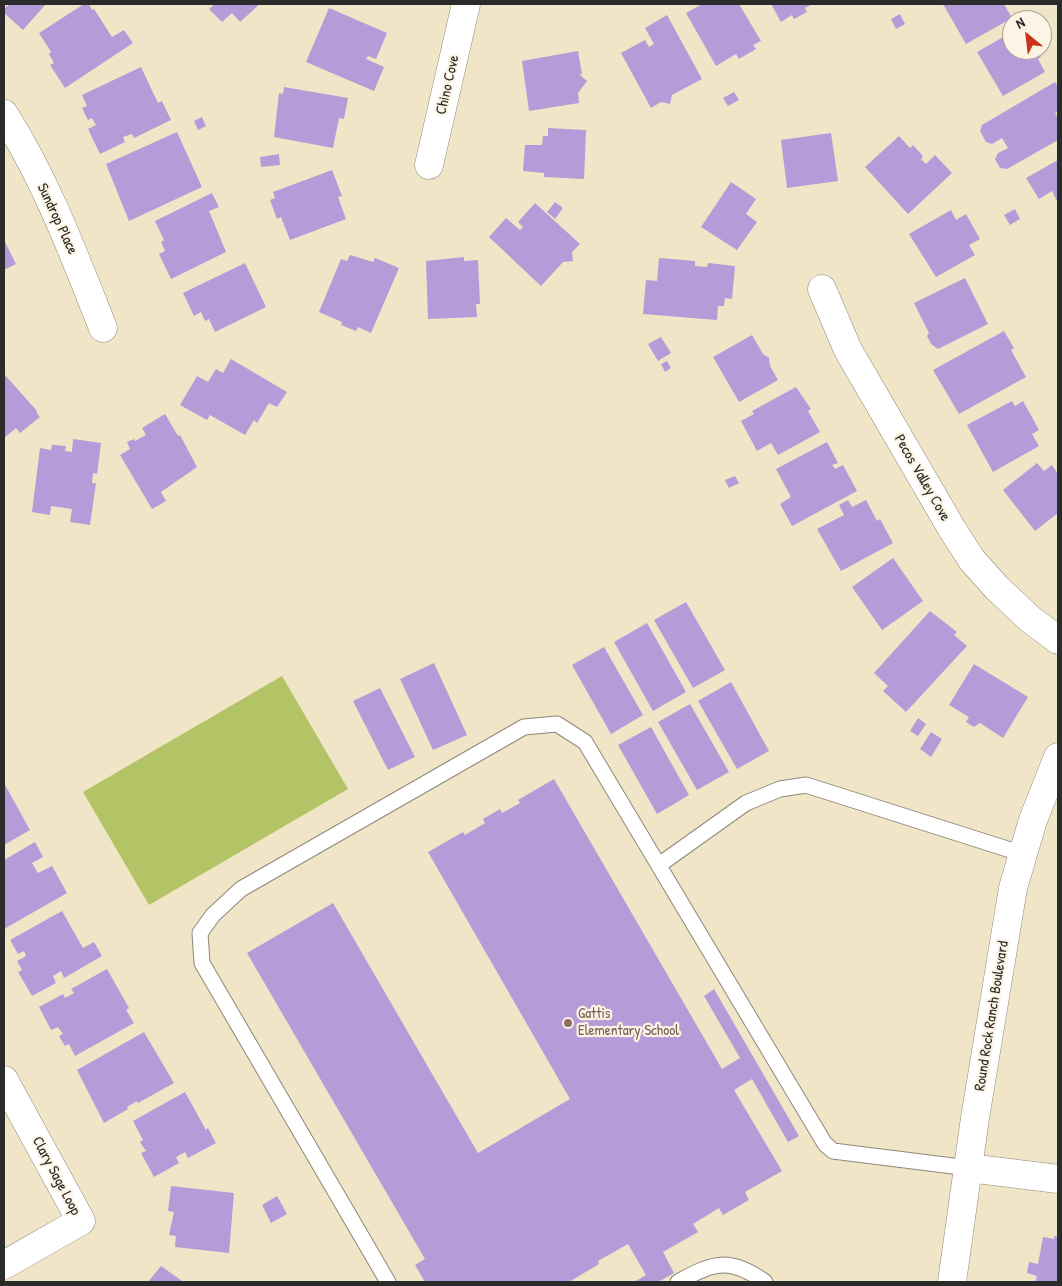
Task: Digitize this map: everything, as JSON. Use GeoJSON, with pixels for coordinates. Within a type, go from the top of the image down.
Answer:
{"type":"FeatureCollection","features":[{"type":"Feature","properties":{"kind":"street","name":"Chino Cove"},"geometry":{"type":"LineString","coordinates":[[429,165],[466,4]]}},
{"type":"Feature","properties":{"kind":"street","name":"Sundrop Place"},"geometry":{"type":"LineString","coordinates":[[4,114],[20,140],[69,241],[103,328]]}},
{"type":"Feature","properties":{"kind":"street","name":"Pecos Valley Cove"},"geometry":{"type":"LineString","coordinates":[[822,289],[848,350],[972,560],[1030,619],[1058,640]]}},
{"type":"Feature","properties":{"kind":"street","name":"Round Rock Ranch Boulevard"},"geometry":{"type":"LineString","coordinates":[[952,1282],[1013,888],[1033,820],[1058,757]]}},
{"type":"Feature","properties":{"kind":"street","name":"Clary Sage Loop"},"geometry":{"type":"LineString","coordinates":[[4,1080],[81,1222],[4,1265]]}},
{"type":"Feature","properties":{"kind":"street"},"geometry":{"type":"LineString","coordinates":[[969,1168],[1058,1179]]}},
{"type":"Feature","properties":{"kind":"lane"},"geometry":{"type":"LineString","coordinates":[[388,1282],[202,963],[200,933],[213,915],[241,889],[524,727],[557,724],[585,742],[825,1144],[833,1151],[969,1168]]}},
{"type":"Feature","properties":{"kind":"lane"},"geometry":{"type":"LineString","coordinates":[[659,865],[746,803],[780,788],[806,785],[1023,854]]}},
{"type":"Feature","properties":{"kind":"lane"},"geometry":{"type":"LineString","coordinates":[[678,1282],[705,1267],[727,1265],[750,1271],[765,1282]]}},
{"type":"Feature","properties":{"kind":"green space"},"geometry":{"type":"Polygon","coordinates":[[[282,676],[348,789],[149,905],[83,792],[282,676]]]}},
{"type":"Feature","properties":{"kind":"building"},"geometry":{"type":"Polygon","coordinates":[[[9,4],[46,4],[23,30],[4,13],[4,9],[9,4]]]}},
{"type":"Feature","properties":{"kind":"building"},"geometry":{"type":"Polygon","coordinates":[[[84,4],[89,4],[92,10],[94,9],[112,37],[124,30],[133,43],[65,88],[50,65],[54,63],[49,54],[51,52],[39,33],[84,4]]]}},
{"type":"Feature","properties":{"kind":"building"},"geometry":{"type":"Polygon","coordinates":[[[215,4],[260,4],[240,22],[232,13],[222,22],[209,9],[215,4]]]}},
{"type":"Feature","properties":{"kind":"building"},"geometry":{"type":"Polygon","coordinates":[[[702,4],[739,4],[761,41],[753,45],[756,49],[739,59],[736,54],[716,66],[686,13],[702,4]]]}},
{"type":"Feature","properties":{"kind":"building"},"geometry":{"type":"Polygon","coordinates":[[[771,4],[812,4],[805,8],[807,12],[794,19],[792,15],[781,22],[771,4]]]}},
{"type":"Feature","properties":{"kind":"building"},"geometry":{"type":"Polygon","coordinates":[[[943,4],[1004,4],[1007,10],[1002,10],[1002,24],[966,44],[943,4]]]}},
{"type":"Feature","properties":{"kind":"building"},"geometry":{"type":"Polygon","coordinates":[[[329,8],[387,33],[376,59],[368,56],[366,59],[384,67],[374,91],[306,62],[329,8]]]}},
{"type":"Feature","properties":{"kind":"building"},"geometry":{"type":"Polygon","coordinates":[[[900,14],[905,24],[896,29],[891,19],[900,14]]]}},
{"type":"Feature","properties":{"kind":"building"},"geometry":{"type":"Polygon","coordinates":[[[667,15],[702,79],[672,95],[670,104],[661,102],[651,108],[621,53],[645,40],[649,47],[654,44],[645,28],[667,15]]]}},
{"type":"Feature","properties":{"kind":"building"},"geometry":{"type":"Polygon","coordinates":[[[1002,38],[1002,60],[1039,60],[1045,72],[1003,96],[977,52],[1002,38]]]}},
{"type":"Feature","properties":{"kind":"building"},"geometry":{"type":"Polygon","coordinates":[[[578,51],[582,74],[579,74],[587,81],[578,93],[579,103],[529,111],[522,61],[578,51]]]}},
{"type":"Feature","properties":{"kind":"building"},"geometry":{"type":"Polygon","coordinates":[[[141,67],[158,103],[162,101],[171,120],[134,138],[132,134],[123,137],[125,142],[100,154],[88,129],[96,125],[92,118],[88,120],[82,108],[87,106],[82,95],[141,67]]]}},
{"type":"Feature","properties":{"kind":"building"},"geometry":{"type":"Polygon","coordinates":[[[1055,82],[1058,87],[1058,111],[1055,113],[1058,118],[1058,140],[1007,169],[1000,168],[995,159],[998,153],[1008,148],[1002,138],[992,144],[986,142],[980,131],[982,125],[1055,82]]]}},
{"type":"Feature","properties":{"kind":"building"},"geometry":{"type":"Polygon","coordinates":[[[284,87],[348,98],[344,119],[339,118],[333,148],[274,137],[279,93],[283,94],[284,87]]]}},
{"type":"Feature","properties":{"kind":"building"},"geometry":{"type":"Polygon","coordinates":[[[734,92],[739,100],[728,106],[723,98],[734,92]]]}},
{"type":"Feature","properties":{"kind":"building"},"geometry":{"type":"Polygon","coordinates":[[[202,117],[206,126],[198,130],[194,121],[202,117]]]}},
{"type":"Feature","properties":{"kind":"building"},"geometry":{"type":"Polygon","coordinates":[[[548,128],[586,130],[584,179],[544,177],[544,173],[523,171],[525,145],[542,145],[543,136],[548,136],[548,128]]]}},
{"type":"Feature","properties":{"kind":"building"},"geometry":{"type":"Polygon","coordinates":[[[177,132],[202,187],[129,221],[106,164],[177,132]]]}},
{"type":"Feature","properties":{"kind":"building"},"geometry":{"type":"Polygon","coordinates":[[[831,133],[838,181],[787,188],[781,140],[831,133]]]}},
{"type":"Feature","properties":{"kind":"building"},"geometry":{"type":"Polygon","coordinates":[[[899,136],[910,148],[913,145],[923,156],[921,159],[926,164],[935,155],[952,173],[908,214],[865,167],[899,136]]]}},
{"type":"Feature","properties":{"kind":"building"},"geometry":{"type":"Polygon","coordinates":[[[279,154],[280,165],[261,167],[260,157],[279,154]]]}},
{"type":"Feature","properties":{"kind":"building"},"geometry":{"type":"Polygon","coordinates":[[[1058,160],[1058,203],[1052,191],[1039,199],[1026,178],[1058,160]]]}},
{"type":"Feature","properties":{"kind":"building"},"geometry":{"type":"Polygon","coordinates":[[[332,170],[342,196],[338,197],[346,219],[290,240],[281,217],[277,219],[270,200],[275,198],[273,192],[332,170]]]}},
{"type":"Feature","properties":{"kind":"building"},"geometry":{"type":"Polygon","coordinates":[[[731,182],[756,199],[746,214],[757,222],[737,250],[701,227],[731,182]]]}},
{"type":"Feature","properties":{"kind":"building"},"geometry":{"type":"Polygon","coordinates":[[[212,193],[219,207],[209,211],[226,252],[171,279],[159,254],[165,251],[161,242],[164,240],[155,221],[212,193]]]}},
{"type":"Feature","properties":{"kind":"building"},"geometry":{"type":"Polygon","coordinates":[[[555,202],[563,208],[555,219],[547,212],[555,202]]]}},
{"type":"Feature","properties":{"kind":"building"},"geometry":{"type":"Polygon","coordinates":[[[535,203],[580,244],[572,252],[573,261],[563,262],[541,286],[489,237],[506,218],[520,230],[523,227],[518,222],[535,203]]]}},
{"type":"Feature","properties":{"kind":"building"},"geometry":{"type":"Polygon","coordinates":[[[1015,209],[1020,219],[1010,225],[1004,215],[1015,209]]]}},
{"type":"Feature","properties":{"kind":"building"},"geometry":{"type":"Polygon","coordinates":[[[951,210],[956,220],[966,214],[980,239],[969,245],[975,255],[936,277],[909,234],[951,210]]]}},
{"type":"Feature","properties":{"kind":"building"},"geometry":{"type":"Polygon","coordinates":[[[4,240],[16,264],[4,270],[4,240]]]}},
{"type":"Feature","properties":{"kind":"building"},"geometry":{"type":"Polygon","coordinates":[[[350,255],[373,262],[375,258],[399,268],[371,333],[358,327],[356,331],[341,325],[342,322],[319,312],[341,259],[347,261],[350,255]]]}},
{"type":"Feature","properties":{"kind":"building"},"geometry":{"type":"Polygon","coordinates":[[[464,257],[464,261],[478,260],[480,304],[476,304],[477,317],[428,319],[426,261],[464,257]]]}},
{"type":"Feature","properties":{"kind":"building"},"geometry":{"type":"Polygon","coordinates":[[[659,258],[695,261],[695,266],[707,267],[708,263],[735,266],[732,299],[725,298],[724,306],[718,306],[717,320],[643,314],[646,280],[657,281],[659,258]]]}},
{"type":"Feature","properties":{"kind":"building"},"geometry":{"type":"Polygon","coordinates":[[[245,263],[266,307],[215,332],[209,319],[205,321],[201,312],[194,316],[183,293],[245,263]]]}},
{"type":"Feature","properties":{"kind":"building"},"geometry":{"type":"Polygon","coordinates":[[[965,278],[988,324],[938,349],[931,344],[927,336],[929,333],[914,303],[965,278]]]}},
{"type":"Feature","properties":{"kind":"building"},"geometry":{"type":"Polygon","coordinates":[[[1004,331],[1014,348],[1011,350],[1026,377],[959,414],[933,370],[1004,331]]]}},
{"type":"Feature","properties":{"kind":"building"},"geometry":{"type":"Polygon","coordinates":[[[752,335],[763,354],[769,358],[770,366],[778,380],[739,402],[713,357],[752,335]]]}},
{"type":"Feature","properties":{"kind":"building"},"geometry":{"type":"Polygon","coordinates":[[[661,337],[671,353],[658,361],[648,344],[661,337]]]}},
{"type":"Feature","properties":{"kind":"building"},"geometry":{"type":"Polygon","coordinates":[[[231,359],[287,392],[277,407],[269,403],[257,423],[254,420],[245,435],[210,415],[207,420],[180,405],[197,376],[208,382],[216,369],[223,373],[231,359]]]}},
{"type":"Feature","properties":{"kind":"building"},"geometry":{"type":"Polygon","coordinates":[[[667,361],[671,368],[665,372],[661,364],[667,361]]]}},
{"type":"Feature","properties":{"kind":"building"},"geometry":{"type":"Polygon","coordinates":[[[5,375],[37,411],[40,417],[20,433],[16,428],[4,438],[5,375]]]}},
{"type":"Feature","properties":{"kind":"building"},"geometry":{"type":"Polygon","coordinates":[[[796,387],[811,409],[808,411],[820,432],[778,455],[771,443],[757,451],[741,421],[754,414],[752,411],[796,387]]]}},
{"type":"Feature","properties":{"kind":"building"},"geometry":{"type":"Polygon","coordinates":[[[1012,401],[1015,406],[1023,401],[1039,430],[1032,434],[1039,446],[993,472],[967,425],[1012,401]]]}},
{"type":"Feature","properties":{"kind":"building"},"geometry":{"type":"Polygon","coordinates":[[[165,414],[178,436],[180,435],[197,467],[161,492],[166,501],[152,509],[120,455],[130,449],[127,442],[134,439],[135,441],[146,435],[142,428],[165,414]]]}},
{"type":"Feature","properties":{"kind":"building"},"geometry":{"type":"Polygon","coordinates":[[[73,439],[101,443],[97,474],[93,473],[92,483],[96,483],[90,525],[70,522],[72,509],[51,506],[50,515],[32,512],[40,448],[51,450],[52,445],[66,446],[65,451],[72,452],[73,439]]]}},
{"type":"Feature","properties":{"kind":"building"},"geometry":{"type":"Polygon","coordinates":[[[827,442],[838,463],[832,465],[835,469],[843,465],[857,491],[792,526],[780,504],[791,497],[776,469],[827,442]]]}},
{"type":"Feature","properties":{"kind":"building"},"geometry":{"type":"Polygon","coordinates":[[[1037,463],[1044,471],[1052,465],[1058,474],[1058,513],[1035,531],[1003,490],[1037,463]]]}},
{"type":"Feature","properties":{"kind":"building"},"geometry":{"type":"Polygon","coordinates":[[[735,476],[739,483],[729,488],[725,480],[735,476]]]}},
{"type":"Feature","properties":{"kind":"building"},"geometry":{"type":"Polygon","coordinates":[[[848,500],[852,507],[866,500],[877,521],[880,519],[893,543],[841,571],[817,529],[844,515],[839,505],[848,500]]]}},
{"type":"Feature","properties":{"kind":"building"},"geometry":{"type":"Polygon","coordinates":[[[893,558],[923,601],[882,630],[852,587],[893,558]]]}},
{"type":"Feature","properties":{"kind":"building"},"geometry":{"type":"Polygon","coordinates":[[[686,602],[725,670],[693,688],[654,620],[686,602]]]}},
{"type":"Feature","properties":{"kind":"building"},"geometry":{"type":"Polygon","coordinates":[[[930,611],[957,632],[954,635],[967,646],[906,712],[883,691],[888,686],[874,673],[930,611]]]}},
{"type":"Feature","properties":{"kind":"building"},"geometry":{"type":"Polygon","coordinates":[[[647,623],[686,692],[653,711],[614,642],[647,623]]]}},
{"type":"Feature","properties":{"kind":"building"},"geometry":{"type":"Polygon","coordinates":[[[604,647],[643,715],[611,734],[572,665],[604,647]]]}},
{"type":"Feature","properties":{"kind":"building"},"geometry":{"type":"Polygon","coordinates":[[[434,663],[467,735],[433,750],[400,679],[434,663]]]}},
{"type":"Feature","properties":{"kind":"building"},"geometry":{"type":"Polygon","coordinates":[[[974,664],[1028,697],[1003,738],[980,723],[974,727],[966,722],[969,717],[949,705],[974,664]]]}},
{"type":"Feature","properties":{"kind":"building"},"geometry":{"type":"Polygon","coordinates":[[[731,682],[769,751],[737,769],[698,701],[731,682]]]}},
{"type":"Feature","properties":{"kind":"building"},"geometry":{"type":"Polygon","coordinates":[[[380,688],[415,757],[388,770],[353,701],[380,688]]]}},
{"type":"Feature","properties":{"kind":"building"},"geometry":{"type":"Polygon","coordinates":[[[690,704],[729,772],[697,790],[658,722],[690,704]]]}},
{"type":"Feature","properties":{"kind":"building"},"geometry":{"type":"Polygon","coordinates":[[[918,718],[926,724],[918,736],[910,731],[918,718]]]}},
{"type":"Feature","properties":{"kind":"building"},"geometry":{"type":"Polygon","coordinates":[[[651,727],[689,795],[657,814],[618,745],[651,727]]]}},
{"type":"Feature","properties":{"kind":"building"},"geometry":{"type":"Polygon","coordinates":[[[931,732],[942,739],[931,757],[920,749],[931,732]]]}},
{"type":"Feature","properties":{"kind":"building"},"geometry":{"type":"Polygon","coordinates":[[[554,779],[722,1069],[740,1058],[704,996],[714,989],[799,1136],[788,1142],[752,1079],[734,1090],[782,1171],[745,1192],[749,1200],[723,1215],[719,1208],[693,1224],[698,1232],[663,1252],[674,1273],[658,1282],[634,1282],[646,1275],[628,1244],[598,1261],[599,1264],[569,1282],[425,1282],[415,1265],[425,1259],[247,953],[333,903],[478,1153],[570,1099],[428,852],[463,832],[465,835],[485,823],[483,819],[500,809],[502,813],[520,803],[518,800],[554,779]]]}},
{"type":"Feature","properties":{"kind":"building"},"geometry":{"type":"Polygon","coordinates":[[[4,783],[30,830],[4,845],[4,783]]]}},
{"type":"Feature","properties":{"kind":"building"},"geometry":{"type":"Polygon","coordinates":[[[35,842],[43,857],[32,863],[38,873],[52,866],[67,893],[4,929],[4,860],[35,842]]]}},
{"type":"Feature","properties":{"kind":"building"},"geometry":{"type":"Polygon","coordinates":[[[62,911],[83,948],[94,942],[102,956],[64,978],[61,971],[53,976],[56,983],[32,996],[18,972],[22,970],[17,961],[26,956],[24,951],[18,954],[10,940],[62,911]]]}},
{"type":"Feature","properties":{"kind":"building"},"geometry":{"type":"Polygon","coordinates":[[[107,969],[129,1008],[126,1010],[134,1023],[75,1056],[69,1044],[65,1046],[59,1036],[63,1034],[58,1027],[51,1030],[39,1007],[63,994],[65,998],[74,993],[71,989],[107,969]]]}},
{"type":"Feature","properties":{"kind":"building"},"geometry":{"type":"Polygon","coordinates":[[[144,1032],[174,1083],[138,1103],[137,1101],[127,1107],[128,1109],[104,1123],[77,1070],[144,1032]]]}},
{"type":"Feature","properties":{"kind":"building"},"geometry":{"type":"Polygon","coordinates":[[[185,1092],[206,1130],[208,1128],[216,1143],[188,1158],[185,1152],[176,1157],[179,1163],[154,1177],[141,1153],[146,1151],[140,1142],[143,1140],[133,1121],[185,1092]]]}},
{"type":"Feature","properties":{"kind":"building"},"geometry":{"type":"Polygon","coordinates":[[[171,1186],[234,1193],[229,1253],[175,1247],[176,1236],[169,1235],[174,1212],[168,1211],[171,1186]]]}},
{"type":"Feature","properties":{"kind":"building"},"geometry":{"type":"Polygon","coordinates":[[[277,1196],[287,1214],[271,1223],[262,1205],[277,1196]]]}},
{"type":"Feature","properties":{"kind":"building"},"geometry":{"type":"Polygon","coordinates":[[[1054,1236],[1058,1237],[1058,1282],[1035,1282],[1037,1276],[1027,1273],[1029,1262],[1038,1264],[1043,1237],[1054,1239],[1054,1236]]]}},
{"type":"Feature","properties":{"kind":"building"},"geometry":{"type":"Polygon","coordinates":[[[161,1266],[182,1281],[148,1282],[161,1266]]]}},
{"type":"Feature","properties":{"kind":"place","name":"Gattis Elementary School"},"geometry":{"type":"Point","coordinates":[568,1023]}}]}
